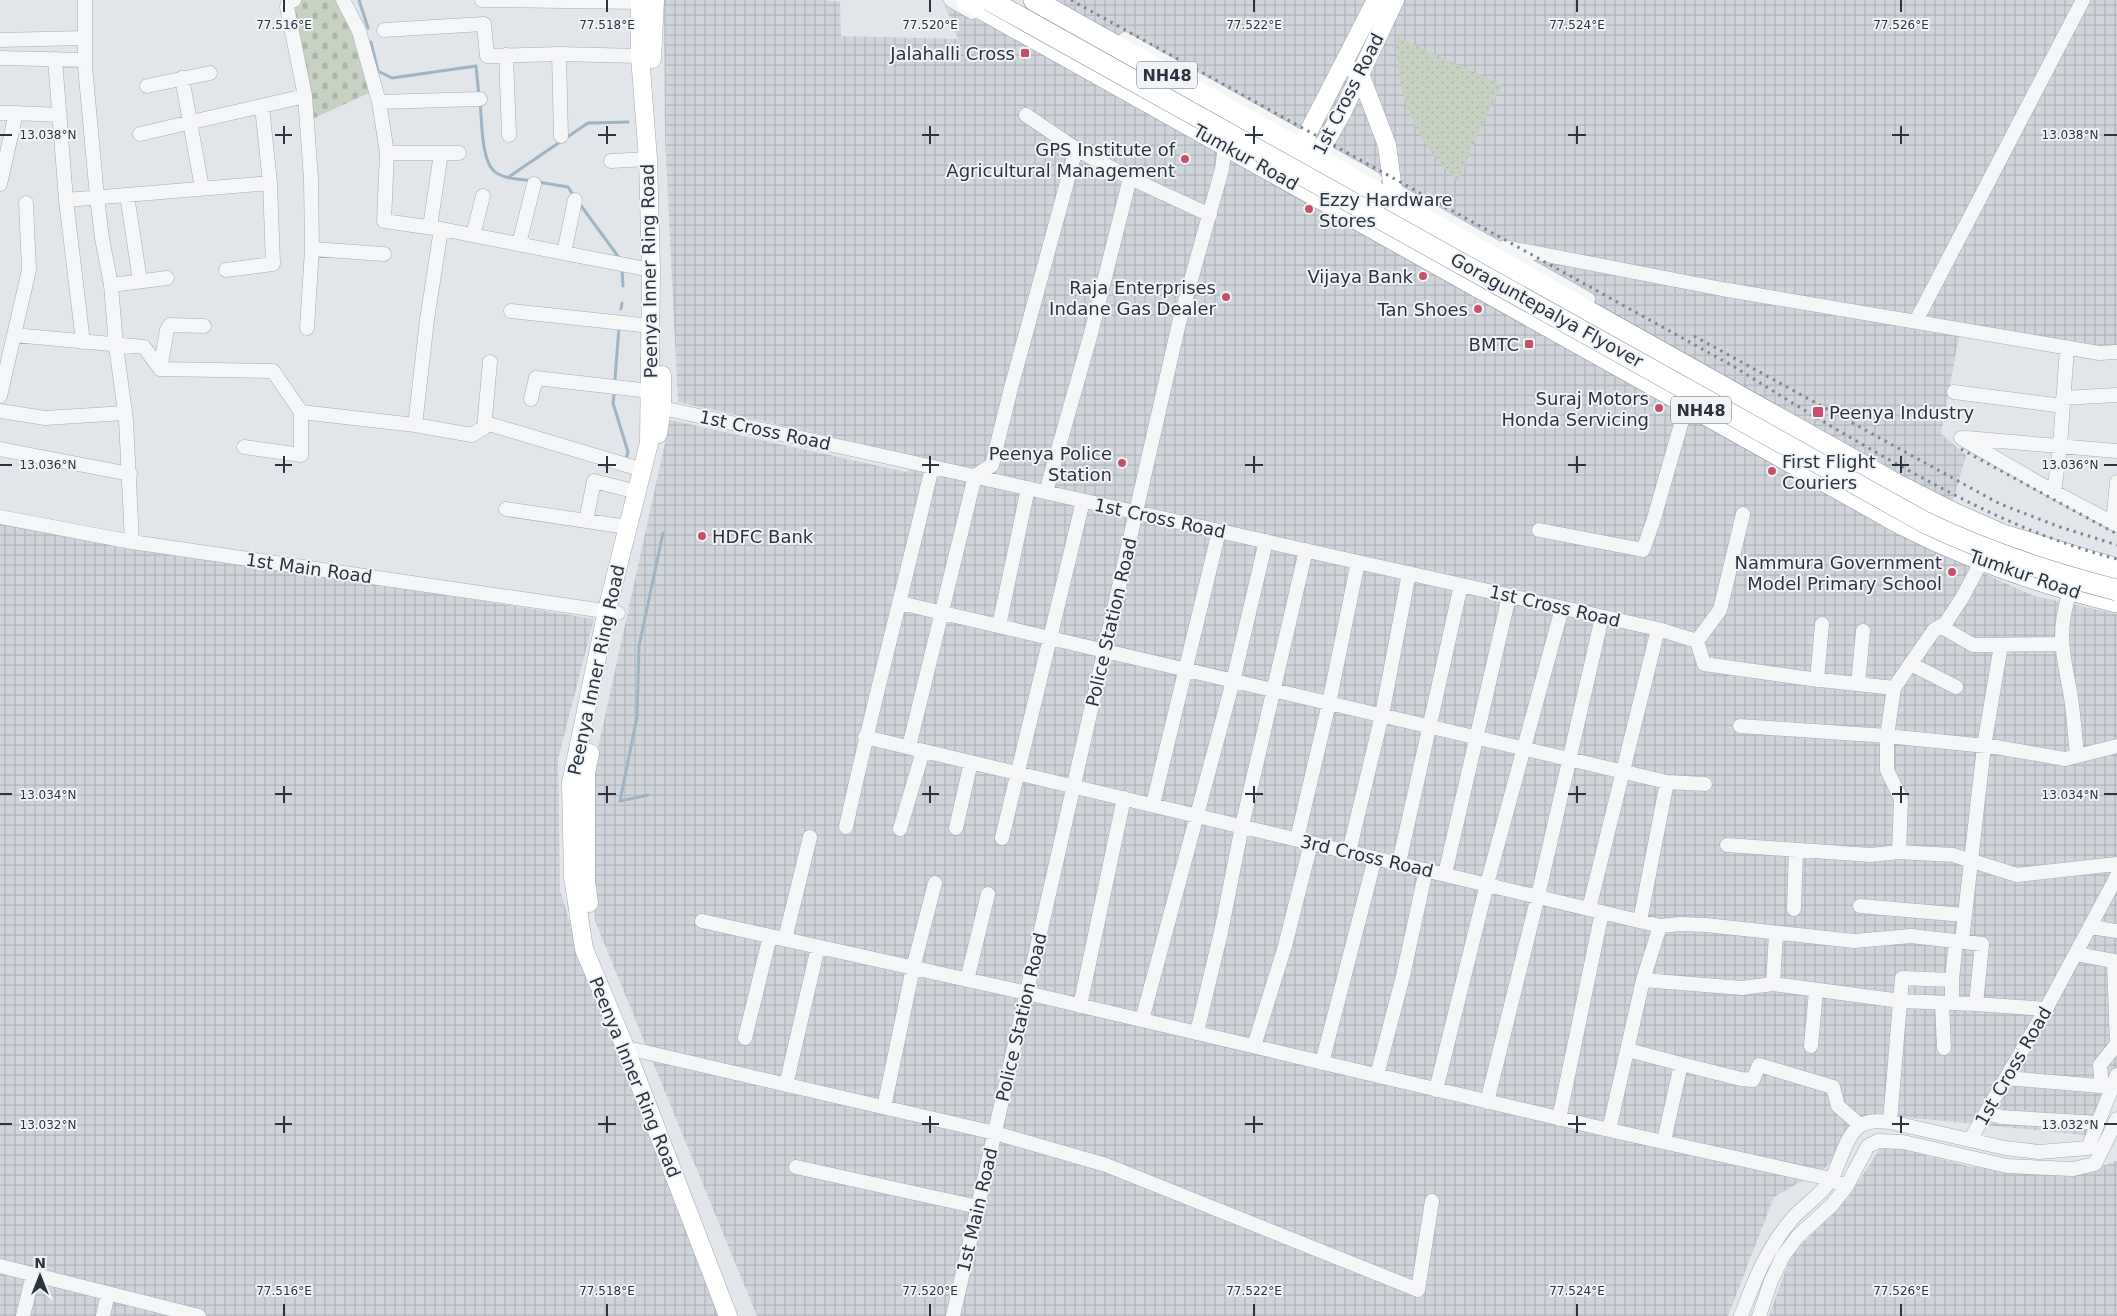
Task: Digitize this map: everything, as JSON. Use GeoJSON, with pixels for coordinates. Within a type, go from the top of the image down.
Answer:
{"type":"FeatureCollection","features":[{"type":"Feature","properties":{"kind":"highway","name":"Tumkur Road"},"geometry":{"type":"LineString","coordinates":[[966,0],[1225,148],[1291,182],[1903,525],[1940,544],[2007,571],[2052,586],[2117,602]]}},
{"type":"Feature","properties":{"kind":"highway","name":"Goraguntepalya Flyover"},"geometry":{"type":"LineString","coordinates":[[989,0],[1924,522],[1955,537],[2016,561],[2117,590]]}},
{"type":"Feature","properties":{"kind":"highway","name":"Goraguntepalya Flyover"},"geometry":{"type":"LineString","coordinates":[[1014,0],[1925,509],[1995,541],[2039,556],[2117,577]]}},
{"type":"Feature","properties":{"kind":"highway","name":"Tumkur Road"},"geometry":{"type":"LineString","coordinates":[[1034,0],[1241,116],[1311,150],[1894,483],[1953,513],[2003,535],[2117,569]]}},
{"type":"Feature","properties":{"kind":"main road","name":"1st Cross Road"},"geometry":{"type":"LineString","coordinates":[[1311,150],[1344,64],[1376,0]]}},
{"type":"Feature","properties":{"kind":"main road","name":"1st Cross Road"},"geometry":{"type":"LineString","coordinates":[[1291,182],[1360,74],[1395,0]]}},
{"type":"Feature","properties":{"kind":"main road","name":"Peenya Inner Ring Road"},"geometry":{"type":"LineString","coordinates":[[645,1],[640,56],[648,159],[651,326],[656,452],[613,611],[571,783],[573,877],[584,949],[625,1047],[728,1316]]}},
{"type":"Feature","properties":{"kind":"main road","name":"Peenya Inner Ring Road"},"geometry":{"type":"LineString","coordinates":[[645,1],[651,46],[654,402],[649,443],[627,527],[586,773],[586,882],[596,950],[740,1316]]}},
{"type":"Feature","properties":{"kind":"main road"},"geometry":{"type":"LineString","coordinates":[[1344,64],[1360,74],[1387,145],[1393,190]]}},
{"type":"Feature","properties":{"kind":"street"},"geometry":{"type":"LineString","coordinates":[[85,0],[84,60],[102,238],[111,285],[116,346],[125,413],[130,474],[132,542]]}},
{"type":"Feature","properties":{"kind":"street"},"geometry":{"type":"LineString","coordinates":[[294,0],[288,3],[287,8],[305,96],[311,179],[312,249],[307,328]]}},
{"type":"Feature","properties":{"kind":"street"},"geometry":{"type":"LineString","coordinates":[[343,0],[359,31],[379,102],[387,153],[384,221],[436,228],[651,270]]}},
{"type":"Feature","properties":{"kind":"street"},"geometry":{"type":"LineString","coordinates":[[640,56],[559,54],[488,56],[482,0],[645,1]]}},
{"type":"Feature","properties":{"kind":"street"},"geometry":{"type":"LineString","coordinates":[[950,0],[1225,148],[1929,549],[1978,568],[2068,598],[2117,610]]}},
{"type":"Feature","properties":{"kind":"street"},"geometry":{"type":"LineString","coordinates":[[1056,0],[1311,150],[1393,190],[1492,244],[1937,497],[1996,524],[2042,542],[2082,555],[2117,563]]}},
{"type":"Feature","properties":{"kind":"street"},"geometry":{"type":"LineString","coordinates":[[1916,322],[2083,0]]}},
{"type":"Feature","properties":{"kind":"street"},"geometry":{"type":"LineString","coordinates":[[384,30],[484,24]]}},
{"type":"Feature","properties":{"kind":"street"},"geometry":{"type":"LineString","coordinates":[[0,40],[84,38]]}},
{"type":"Feature","properties":{"kind":"street"},"geometry":{"type":"LineString","coordinates":[[559,54],[561,136]]}},
{"type":"Feature","properties":{"kind":"street"},"geometry":{"type":"LineString","coordinates":[[506,55],[509,135]]}},
{"type":"Feature","properties":{"kind":"street"},"geometry":{"type":"LineString","coordinates":[[0,58],[84,60]]}},
{"type":"Feature","properties":{"kind":"street"},"geometry":{"type":"LineString","coordinates":[[55,59],[66,200],[83,342]]}},
{"type":"Feature","properties":{"kind":"street"},"geometry":{"type":"LineString","coordinates":[[147,86],[210,73]]}},
{"type":"Feature","properties":{"kind":"street"},"geometry":{"type":"LineString","coordinates":[[182,78],[202,188]]}},
{"type":"Feature","properties":{"kind":"street"},"geometry":{"type":"LineString","coordinates":[[140,134],[305,96]]}},
{"type":"Feature","properties":{"kind":"street"},"geometry":{"type":"LineString","coordinates":[[379,102],[480,99]]}},
{"type":"Feature","properties":{"kind":"street"},"geometry":{"type":"LineString","coordinates":[[226,270],[273,264],[270,183],[262,107]]}},
{"type":"Feature","properties":{"kind":"street"},"geometry":{"type":"LineString","coordinates":[[0,113],[60,115]]}},
{"type":"Feature","properties":{"kind":"street"},"geometry":{"type":"LineString","coordinates":[[0,184],[16,113]]}},
{"type":"Feature","properties":{"kind":"street"},"geometry":{"type":"LineString","coordinates":[[1026,115],[1076,149],[1130,178],[1210,215]]}},
{"type":"Feature","properties":{"kind":"street","name":"Police Station Road"},"geometry":{"type":"LineString","coordinates":[[995,1133],[1179,323],[1210,215],[1222,169],[1225,148],[1241,116]]}},
{"type":"Feature","properties":{"kind":"street"},"geometry":{"type":"LineString","coordinates":[[900,829],[942,612],[975,476],[992,465],[1013,378],[1076,149]]}},
{"type":"Feature","properties":{"kind":"street"},"geometry":{"type":"LineString","coordinates":[[387,153],[459,153]]}},
{"type":"Feature","properties":{"kind":"street"},"geometry":{"type":"LineString","coordinates":[[415,425],[436,228],[441,153]]}},
{"type":"Feature","properties":{"kind":"street"},"geometry":{"type":"LineString","coordinates":[[611,161],[648,159]]}},
{"type":"Feature","properties":{"kind":"street"},"geometry":{"type":"LineString","coordinates":[[1046,492],[1090,337],[1130,178]]}},
{"type":"Feature","properties":{"kind":"street"},"geometry":{"type":"LineString","coordinates":[[66,200],[270,183]]}},
{"type":"Feature","properties":{"kind":"street"},"geometry":{"type":"LineString","coordinates":[[519,244],[534,184]]}},
{"type":"Feature","properties":{"kind":"street"},"geometry":{"type":"LineString","coordinates":[[127,195],[140,281]]}},
{"type":"Feature","properties":{"kind":"street"},"geometry":{"type":"LineString","coordinates":[[473,235],[483,196]]}},
{"type":"Feature","properties":{"kind":"street"},"geometry":{"type":"LineString","coordinates":[[564,253],[575,200]]}},
{"type":"Feature","properties":{"kind":"street"},"geometry":{"type":"LineString","coordinates":[[0,396],[29,270],[26,202]]}},
{"type":"Feature","properties":{"kind":"street"},"geometry":{"type":"LineString","coordinates":[[1492,244],[1722,289],[2067,348],[2099,353],[2117,352]]}},
{"type":"Feature","properties":{"kind":"street"},"geometry":{"type":"LineString","coordinates":[[312,249],[384,254]]}},
{"type":"Feature","properties":{"kind":"street"},"geometry":{"type":"LineString","coordinates":[[111,285],[167,278]]}},
{"type":"Feature","properties":{"kind":"street"},"geometry":{"type":"LineString","coordinates":[[511,311],[651,326]]}},
{"type":"Feature","properties":{"kind":"street"},"geometry":{"type":"LineString","coordinates":[[160,369],[166,330],[170,325],[204,326]]}},
{"type":"Feature","properties":{"kind":"street"},"geometry":{"type":"LineString","coordinates":[[14,335],[116,346],[144,347],[160,369]]}},
{"type":"Feature","properties":{"kind":"street"},"geometry":{"type":"LineString","coordinates":[[2054,492],[2060,446],[2067,348]]}},
{"type":"Feature","properties":{"kind":"street"},"geometry":{"type":"LineString","coordinates":[[484,428],[490,362]]}},
{"type":"Feature","properties":{"kind":"street"},"geometry":{"type":"LineString","coordinates":[[160,369],[273,371],[301,412],[301,455],[244,447]]}},
{"type":"Feature","properties":{"kind":"street","name":"1st Cross Road"},"geometry":{"type":"LineString","coordinates":[[531,399],[536,378],[654,402],[932,467],[1658,629],[1697,641]]}},
{"type":"Feature","properties":{"kind":"street"},"geometry":{"type":"LineString","coordinates":[[1954,392],[2063,402],[2117,395]]}},
{"type":"Feature","properties":{"kind":"street"},"geometry":{"type":"LineString","coordinates":[[0,410],[45,418],[125,413]]}},
{"type":"Feature","properties":{"kind":"street"},"geometry":{"type":"LineString","coordinates":[[1539,530],[1643,550],[1654,522],[1685,410]]}},
{"type":"Feature","properties":{"kind":"street"},"geometry":{"type":"LineString","coordinates":[[301,412],[415,425],[472,435],[489,424],[643,470]]}},
{"type":"Feature","properties":{"kind":"street"},"geometry":{"type":"LineString","coordinates":[[2117,451],[1961,438],[2054,492],[2115,524],[2117,482]]}},
{"type":"Feature","properties":{"kind":"street"},"geometry":{"type":"LineString","coordinates":[[0,449],[130,474]]}},
{"type":"Feature","properties":{"kind":"street"},"geometry":{"type":"LineString","coordinates":[[846,827],[865,737],[900,603],[932,467]]}},
{"type":"Feature","properties":{"kind":"street"},"geometry":{"type":"LineString","coordinates":[[586,521],[594,481],[637,492]]}},
{"type":"Feature","properties":{"kind":"street"},"geometry":{"type":"LineString","coordinates":[[999,626],[1028,488]]}},
{"type":"Feature","properties":{"kind":"street"},"geometry":{"type":"LineString","coordinates":[[1002,838],[1052,638],[1083,501]]}},
{"type":"Feature","properties":{"kind":"street"},"geometry":{"type":"LineString","coordinates":[[506,509],[627,527]]}},
{"type":"Feature","properties":{"kind":"street"},"geometry":{"type":"LineString","coordinates":[[1743,514],[1720,610],[1697,641],[1704,664],[1817,680],[1894,688]]}},
{"type":"Feature","properties":{"kind":"street","name":"1st Main Road"},"geometry":{"type":"LineString","coordinates":[[0,517],[132,542],[613,611]]}},
{"type":"Feature","properties":{"kind":"street"},"geometry":{"type":"LineString","coordinates":[[1153,804],[1219,531]]}},
{"type":"Feature","properties":{"kind":"street"},"geometry":{"type":"LineString","coordinates":[[1142,1020],[1233,681],[1266,542]]}},
{"type":"Feature","properties":{"kind":"street"},"geometry":{"type":"LineString","coordinates":[[1197,1032],[1221,932],[1242,826],[1306,550]]}},
{"type":"Feature","properties":{"kind":"street"},"geometry":{"type":"LineString","coordinates":[[1297,839],[1329,703],[1358,562]]}},
{"type":"Feature","properties":{"kind":"street"},"geometry":{"type":"LineString","coordinates":[[1899,852],[1901,799],[1887,770],[1887,736],[1894,688],[1934,630],[1945,624],[1978,568]]}},
{"type":"Feature","properties":{"kind":"street"},"geometry":{"type":"LineString","coordinates":[[1349,852],[1382,716],[1409,574]]}},
{"type":"Feature","properties":{"kind":"street"},"geometry":{"type":"LineString","coordinates":[[1399,863],[1428,726],[1461,585]]}},
{"type":"Feature","properties":{"kind":"street"},"geometry":{"type":"LineString","coordinates":[[1445,874],[1509,596]]}},
{"type":"Feature","properties":{"kind":"street"},"geometry":{"type":"LineString","coordinates":[[2068,598],[2063,614],[2061,644],[2071,698],[2077,756]]}},
{"type":"Feature","properties":{"kind":"street"},"geometry":{"type":"LineString","coordinates":[[900,603],[1667,782],[1705,784]]}},
{"type":"Feature","properties":{"kind":"street"},"geometry":{"type":"LineString","coordinates":[[1436,1090],[1487,884],[1562,608]]}},
{"type":"Feature","properties":{"kind":"street"},"geometry":{"type":"LineString","coordinates":[[1487,1102],[1538,896],[1602,617]]}},
{"type":"Feature","properties":{"kind":"street"},"geometry":{"type":"LineString","coordinates":[[1817,680],[1822,624]]}},
{"type":"Feature","properties":{"kind":"street"},"geometry":{"type":"LineString","coordinates":[[1940,626],[1973,645],[2061,644]]}},
{"type":"Feature","properties":{"kind":"street"},"geometry":{"type":"LineString","coordinates":[[1559,1118],[1623,772],[1658,629]]}},
{"type":"Feature","properties":{"kind":"street"},"geometry":{"type":"LineString","coordinates":[[1858,684],[1863,631]]}},
{"type":"Feature","properties":{"kind":"street"},"geometry":{"type":"LineString","coordinates":[[1944,1048],[1947,1003],[1964,916],[1984,746],[2001,645]]}},
{"type":"Feature","properties":{"kind":"street"},"geometry":{"type":"LineString","coordinates":[[1911,664],[1956,687]]}},
{"type":"Feature","properties":{"kind":"street"},"geometry":{"type":"LineString","coordinates":[[1740,726],[1887,736],[1984,746],[2064,759],[2117,746]]}},
{"type":"Feature","properties":{"kind":"street","name":"3rd Cross Road"},"geometry":{"type":"LineString","coordinates":[[865,737],[1660,926],[1680,924],[1706,925],[1854,941],[1911,936],[1982,944],[1976,1004]]}},
{"type":"Feature","properties":{"kind":"street"},"geometry":{"type":"LineString","coordinates":[[956,828],[971,762]]}},
{"type":"Feature","properties":{"kind":"street"},"geometry":{"type":"LineString","coordinates":[[1640,921],[1667,782]]}},
{"type":"Feature","properties":{"kind":"street"},"geometry":{"type":"LineString","coordinates":[[1080,1006],[1124,798]]}},
{"type":"Feature","properties":{"kind":"street"},"geometry":{"type":"LineString","coordinates":[[785,939],[810,837]]}},
{"type":"Feature","properties":{"kind":"street"},"geometry":{"type":"LineString","coordinates":[[1254,1046],[1285,946],[1312,843]]}},
{"type":"Feature","properties":{"kind":"street"},"geometry":{"type":"LineString","coordinates":[[1727,845],[1871,855],[1899,852],[1953,855],[2017,875],[2117,864]]}},
{"type":"Feature","properties":{"kind":"street"},"geometry":{"type":"LineString","coordinates":[[1794,909],[1796,850]]}},
{"type":"Feature","properties":{"kind":"street"},"geometry":{"type":"LineString","coordinates":[[1322,1063],[1375,858]]}},
{"type":"Feature","properties":{"kind":"street"},"geometry":{"type":"LineString","coordinates":[[1377,1076],[1426,870]]}},
{"type":"Feature","properties":{"kind":"street","name":"1st Cross Road"},"geometry":{"type":"LineString","coordinates":[[1860,1126],[1875,1121],[1890,1122],[1970,1140],[2046,1009],[2117,876]]}},
{"type":"Feature","properties":{"kind":"street"},"geometry":{"type":"LineString","coordinates":[[884,1108],[913,968],[935,882]]}},
{"type":"Feature","properties":{"kind":"street"},"geometry":{"type":"LineString","coordinates":[[967,980],[988,894]]}},
{"type":"Feature","properties":{"kind":"street"},"geometry":{"type":"LineString","coordinates":[[1860,906],[1964,916]]}},
{"type":"Feature","properties":{"kind":"street"},"geometry":{"type":"LineString","coordinates":[[702,921],[1027,993],[1487,1102],[1831,1179],[1846,1188]]}},
{"type":"Feature","properties":{"kind":"street"},"geometry":{"type":"LineString","coordinates":[[1609,1130],[1644,980],[1660,926]]}},
{"type":"Feature","properties":{"kind":"street"},"geometry":{"type":"LineString","coordinates":[[2090,927],[2117,931]]}},
{"type":"Feature","properties":{"kind":"street"},"geometry":{"type":"LineString","coordinates":[[1773,984],[1776,933]]}},
{"type":"Feature","properties":{"kind":"street"},"geometry":{"type":"LineString","coordinates":[[745,1038],[770,936]]}},
{"type":"Feature","properties":{"kind":"street"},"geometry":{"type":"LineString","coordinates":[[786,1085],[818,946]]}},
{"type":"Feature","properties":{"kind":"street"},"geometry":{"type":"LineString","coordinates":[[1970,1140],[2005,1148],[2039,1152],[2088,1148],[2110,1083],[2100,1065],[2116,1045],[2115,961],[2076,954]]}},
{"type":"Feature","properties":{"kind":"street"},"geometry":{"type":"LineString","coordinates":[[1890,1122],[1902,978],[1952,980]]}},
{"type":"Feature","properties":{"kind":"street"},"geometry":{"type":"LineString","coordinates":[[1644,980],[1742,988],[1773,984],[1900,1001],[2046,1009]]}},
{"type":"Feature","properties":{"kind":"street"},"geometry":{"type":"LineString","coordinates":[[1811,1046],[1816,990]]}},
{"type":"Feature","properties":{"kind":"street"},"geometry":{"type":"LineString","coordinates":[[636,1050],[995,1133],[1106,1165],[1418,1290],[1432,1202]]}},
{"type":"Feature","properties":{"kind":"street"},"geometry":{"type":"LineString","coordinates":[[1628,1050],[1741,1079],[1753,1080],[1759,1065],[1833,1087],[1838,1106],[1860,1126],[1852,1133],[1831,1179],[1793,1218],[1773,1243],[1755,1276],[1741,1316]]}},
{"type":"Feature","properties":{"kind":"street"},"geometry":{"type":"LineString","coordinates":[[1664,1142],[1681,1064]]}},
{"type":"Feature","properties":{"kind":"street"},"geometry":{"type":"LineString","coordinates":[[2006,1078],[2110,1083]]}},
{"type":"Feature","properties":{"kind":"street"},"geometry":{"type":"LineString","coordinates":[[1986,1112],[2002,1117],[2098,1123]]}},
{"type":"Feature","properties":{"kind":"street"},"geometry":{"type":"LineString","coordinates":[[1759,1316],[1770,1281],[1783,1256],[1798,1236],[1832,1205],[1846,1188],[1868,1146],[1878,1141],[1903,1142],[2007,1166],[2073,1169],[2095,1164],[2117,1120]]}},
{"type":"Feature","properties":{"kind":"street","name":"1st Main Road"},"geometry":{"type":"LineString","coordinates":[[953,1316],[995,1133]]}},
{"type":"Feature","properties":{"kind":"street"},"geometry":{"type":"LineString","coordinates":[[796,1166],[978,1207]]}},
{"type":"Feature","properties":{"kind":"street"},"geometry":{"type":"LineString","coordinates":[[0,1266],[190,1315]]}},
{"type":"Feature","properties":{"kind":"street"},"geometry":{"type":"LineString","coordinates":[[22,1316],[33,1275]]}},
{"type":"Feature","properties":{"kind":"street"},"geometry":{"type":"LineString","coordinates":[[103,1316],[108,1294]]}},
{"type":"Feature","properties":{"kind":"shaded area"},"geometry":{"type":"Polygon","coordinates":[[[664,0],[824,0],[840,2],[841,36],[958,39],[945,6],[1021,38],[1032,0],[2117,0],[2117,349],[1961,325],[1941,434],[1966,455],[1938,553],[2034,596],[2117,614],[2117,1078],[2096,1136],[1873,1114],[1826,1167],[1774,1197],[1728,1316],[757,1316],[595,921],[591,780],[670,420],[906,472],[933,460],[678,402],[665,137],[664,0]]]}},
{"type":"Feature","properties":{"kind":"shaded area"},"geometry":{"type":"Polygon","coordinates":[[[0,523],[594,619],[558,759],[560,890],[586,977],[622,1063],[719,1316],[0,1316],[0,523]]]}},
{"type":"Feature","properties":{"kind":"shaded area"},"geometry":{"type":"Polygon","coordinates":[[[1883,1144],[1971,1167],[2088,1171],[2117,1161],[2117,1316],[1769,1316],[1791,1255],[1847,1199],[1883,1144]]]}},
{"type":"Feature","properties":{"kind":"green space"},"geometry":{"type":"Polygon","coordinates":[[[288,0],[342,0],[369,93],[312,119],[288,0]]]}},
{"type":"Feature","properties":{"kind":"green space"},"geometry":{"type":"Polygon","coordinates":[[[1397,37],[1502,85],[1484,120],[1458,181],[1430,150],[1411,116],[1404,98],[1400,78],[1397,58],[1397,37]]]}},
{"type":"Feature","properties":{"kind":"waterway"},"geometry":{"type":"LineString","coordinates":[[359,0],[368,28]]}},
{"type":"Feature","properties":{"kind":"waterway"},"geometry":{"type":"LineString","coordinates":[[371,42],[378,71],[392,78],[476,66],[479,96]]}},
{"type":"Feature","properties":{"kind":"waterway"},"geometry":{"type":"LineString","coordinates":[[480,102],[484,149],[490,166],[497,174],[502,176],[532,181]]}},
{"type":"Feature","properties":{"kind":"waterway"},"geometry":{"type":"LineString","coordinates":[[510,176],[588,123],[628,122]]}},
{"type":"Feature","properties":{"kind":"waterway"},"geometry":{"type":"LineString","coordinates":[[538,182],[568,187],[574,196]]}},
{"type":"Feature","properties":{"kind":"waterway"},"geometry":{"type":"LineString","coordinates":[[579,203],[620,259]]}},
{"type":"Feature","properties":{"kind":"waterway"},"geometry":{"type":"LineString","coordinates":[[622,269],[623,286]]}},
{"type":"Feature","properties":{"kind":"waterway"},"geometry":{"type":"LineString","coordinates":[[621,309],[622,303]]}},
{"type":"Feature","properties":{"kind":"waterway"},"geometry":{"type":"LineString","coordinates":[[615,379],[619,327]]}},
{"type":"Feature","properties":{"kind":"waterway"},"geometry":{"type":"LineString","coordinates":[[614,395],[613,403],[628,452],[626,459]]}},
{"type":"Feature","properties":{"kind":"waterway"},"geometry":{"type":"LineString","coordinates":[[648,795],[620,801],[637,717],[639,646],[663,533]]}},
{"type":"Feature","properties":{"kind":"railway"},"geometry":{"type":"LineString","coordinates":[[1071,0],[1733,366],[1794,404],[1924,479],[2004,519],[2087,551],[2117,559]]}},
{"type":"Feature","properties":{"kind":"railway"},"geometry":{"type":"LineString","coordinates":[[1694,336],[2000,504],[2060,527],[2117,545]]}},
{"type":"Feature","properties":{"kind":"railway"},"geometry":{"type":"LineString","coordinates":[[1961,449],[2117,534]]}},
{"type":"Feature","properties":{"kind":"place","name":"Jalahalli Cross"},"geometry":{"type":"Point","coordinates":[1025,53]}},
{"type":"Feature","properties":{"kind":"place","name":"GPS Institute of Agricultural Management"},"geometry":{"type":"Point","coordinates":[1185,159]}},
{"type":"Feature","properties":{"kind":"place","name":"Ezzy Hardware Stores"},"geometry":{"type":"Point","coordinates":[1309,209]}},
{"type":"Feature","properties":{"kind":"place","name":"Vijaya Bank"},"geometry":{"type":"Point","coordinates":[1423,276]}},
{"type":"Feature","properties":{"kind":"place","name":"Raja Enterprises Indane Gas Dealer"},"geometry":{"type":"Point","coordinates":[1226,297]}},
{"type":"Feature","properties":{"kind":"place","name":"Tan Shoes"},"geometry":{"type":"Point","coordinates":[1478,309]}},
{"type":"Feature","properties":{"kind":"place","name":"BMTC"},"geometry":{"type":"Point","coordinates":[1529,344]}},
{"type":"Feature","properties":{"kind":"place","name":"Suraj Motors Honda Servicing"},"geometry":{"type":"Point","coordinates":[1659,408]}},
{"type":"Feature","properties":{"kind":"place","name":"Peenya Industry"},"geometry":{"type":"Point","coordinates":[1818,412]}},
{"type":"Feature","properties":{"kind":"place","name":"Peenya Police Station"},"geometry":{"type":"Point","coordinates":[1122,463]}},
{"type":"Feature","properties":{"kind":"place","name":"First Flight Couriers"},"geometry":{"type":"Point","coordinates":[1772,471]}},
{"type":"Feature","properties":{"kind":"place","name":"HDFC Bank"},"geometry":{"type":"Point","coordinates":[702,536]}},
{"type":"Feature","properties":{"kind":"place","name":"Nammura Government Model Primary School"},"geometry":{"type":"Point","coordinates":[1952,572]}}]}
